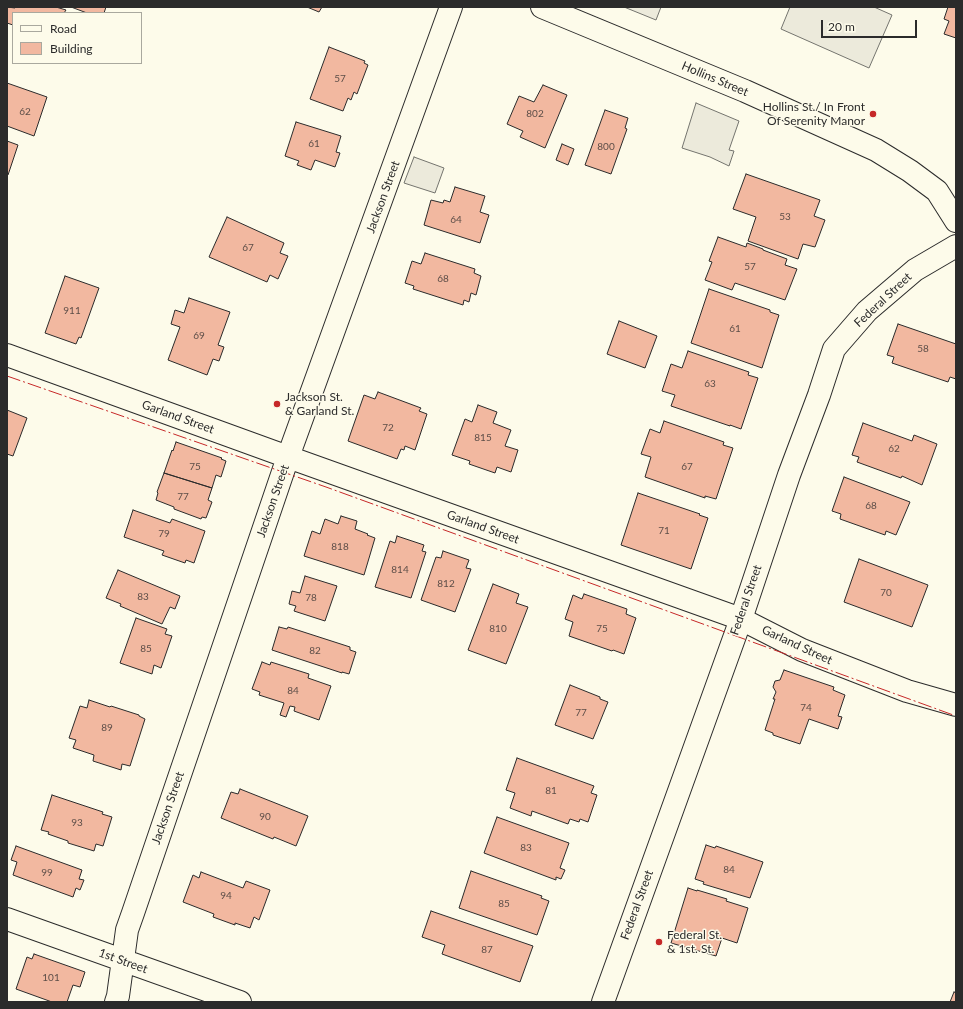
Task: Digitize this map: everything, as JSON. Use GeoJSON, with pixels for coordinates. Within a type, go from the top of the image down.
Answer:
{"type":"FeatureCollection","features":[{"type":"Feature","properties":{"kind":"street","name":"Jackson Street"},"geometry":{"type":"LineString","coordinates":[[116,1002],[127,930],[288,457],[451,7]]}},
{"type":"Feature","properties":{"kind":"street","name":"Hollins Street"},"geometry":{"type":"LineString","coordinates":[[542,7],[745,91],[876,150],[910,171],[937,191],[956,221]]}},
{"type":"Feature","properties":{"kind":"street","name":"Federal Street"},"geometry":{"type":"LineString","coordinates":[[603,1002],[834,349],[867,311],[915,270],[956,246]]}},
{"type":"Feature","properties":{"kind":"street","name":"Garland Street"},"geometry":{"type":"LineString","coordinates":[[7,355],[740,618],[802,650],[907,691],[956,705]]}},
{"type":"Feature","properties":{"kind":"street","name":"1st Street"},"geometry":{"type":"LineString","coordinates":[[7,919],[240,1002]]}},
{"type":"Feature","properties":{"kind":"shaded area"},"geometry":{"type":"Polygon","coordinates":[[[624,7],[661,7],[656,20],[624,7]]]}},
{"type":"Feature","properties":{"kind":"shaded area"},"geometry":{"type":"Polygon","coordinates":[[[790,7],[874,7],[892,15],[869,68],[781,29],[790,7]]]}},
{"type":"Feature","properties":{"kind":"shaded area"},"geometry":{"type":"Polygon","coordinates":[[[696,103],[739,121],[729,150],[734,151],[729,166],[710,157],[682,148],[696,103]]]}},
{"type":"Feature","properties":{"kind":"shaded area"},"geometry":{"type":"Polygon","coordinates":[[[414,157],[444,168],[435,193],[404,183],[414,157]]]}},
{"type":"Feature","properties":{"kind":"building"},"geometry":{"type":"Polygon","coordinates":[[[7,7],[56,7],[66,10],[65,12],[12,12],[12,25],[7,23],[7,7]]]}},
{"type":"Feature","properties":{"kind":"building"},"geometry":{"type":"Polygon","coordinates":[[[71,7],[106,7],[104,12],[84,12],[71,7]]]}},
{"type":"Feature","properties":{"kind":"building"},"geometry":{"type":"Polygon","coordinates":[[[307,7],[322,7],[319,12],[307,7]]]}},
{"type":"Feature","properties":{"kind":"building"},"geometry":{"type":"Polygon","coordinates":[[[948,7],[956,7],[956,38],[944,34],[949,21],[944,19],[948,7]]]}},
{"type":"Feature","properties":{"kind":"building"},"geometry":{"type":"Polygon","coordinates":[[[329,47],[365,61],[364,63],[368,65],[357,94],[354,92],[351,100],[348,98],[343,111],[310,99],[329,47]]]}},
{"type":"Feature","properties":{"kind":"building"},"geometry":{"type":"Polygon","coordinates":[[[7,83],[47,97],[34,136],[7,126],[7,83]]]}},
{"type":"Feature","properties":{"kind":"building"},"geometry":{"type":"Polygon","coordinates":[[[543,85],[567,95],[545,148],[520,137],[523,131],[507,124],[519,96],[534,102],[543,85]]]}},
{"type":"Feature","properties":{"kind":"building"},"geometry":{"type":"Polygon","coordinates":[[[605,110],[628,118],[625,128],[627,129],[611,174],[585,165],[605,110]]]}},
{"type":"Feature","properties":{"kind":"building"},"geometry":{"type":"Polygon","coordinates":[[[296,122],[341,136],[336,152],[340,153],[335,167],[315,160],[311,170],[297,165],[299,161],[285,156],[296,122]]]}},
{"type":"Feature","properties":{"kind":"building"},"geometry":{"type":"Polygon","coordinates":[[[7,141],[18,145],[8,175],[7,175],[7,141]]]}},
{"type":"Feature","properties":{"kind":"building"},"geometry":{"type":"Polygon","coordinates":[[[562,144],[574,149],[568,165],[556,160],[562,144]]]}},
{"type":"Feature","properties":{"kind":"building"},"geometry":{"type":"Polygon","coordinates":[[[746,174],[820,200],[814,216],[825,220],[815,247],[803,244],[798,259],[748,241],[756,217],[733,209],[746,174]]]}},
{"type":"Feature","properties":{"kind":"building"},"geometry":{"type":"Polygon","coordinates":[[[455,187],[485,196],[480,212],[489,215],[480,243],[424,225],[431,200],[443,203],[444,200],[450,202],[455,187]]]}},
{"type":"Feature","properties":{"kind":"building"},"geometry":{"type":"Polygon","coordinates":[[[227,217],[284,243],[280,253],[288,256],[278,279],[270,275],[267,282],[209,257],[227,217]]]}},
{"type":"Feature","properties":{"kind":"building"},"geometry":{"type":"Polygon","coordinates":[[[718,237],[746,247],[747,243],[787,259],[785,265],[797,269],[785,300],[735,283],[732,290],[705,280],[712,262],[709,261],[718,237]]]}},
{"type":"Feature","properties":{"kind":"building"},"geometry":{"type":"Polygon","coordinates":[[[425,253],[475,269],[474,273],[481,276],[476,295],[471,293],[469,302],[464,300],[463,305],[413,289],[414,286],[405,283],[412,261],[421,264],[425,253]]]}},
{"type":"Feature","properties":{"kind":"building"},"geometry":{"type":"Polygon","coordinates":[[[65,276],[99,288],[81,338],[79,337],[76,344],[45,333],[65,276]]]}},
{"type":"Feature","properties":{"kind":"building"},"geometry":{"type":"Polygon","coordinates":[[[709,289],[770,310],[770,312],[779,315],[762,368],[691,343],[709,289]]]}},
{"type":"Feature","properties":{"kind":"building"},"geometry":{"type":"Polygon","coordinates":[[[189,298],[230,312],[218,345],[224,347],[219,361],[213,359],[207,375],[168,360],[180,327],[171,324],[175,310],[184,313],[189,298]]]}},
{"type":"Feature","properties":{"kind":"building"},"geometry":{"type":"Polygon","coordinates":[[[619,321],[657,336],[645,368],[607,354],[619,321]]]}},
{"type":"Feature","properties":{"kind":"building"},"geometry":{"type":"Polygon","coordinates":[[[898,324],[956,344],[956,379],[950,377],[948,382],[892,363],[894,357],[887,355],[898,324]]]}},
{"type":"Feature","properties":{"kind":"building"},"geometry":{"type":"Polygon","coordinates":[[[688,351],[749,372],[748,375],[758,378],[741,429],[671,406],[675,395],[662,391],[671,364],[682,368],[688,351]]]}},
{"type":"Feature","properties":{"kind":"building"},"geometry":{"type":"Polygon","coordinates":[[[378,392],[421,408],[419,411],[427,414],[415,450],[405,446],[404,450],[401,449],[397,459],[348,441],[364,395],[375,399],[378,392]]]}},
{"type":"Feature","properties":{"kind":"building"},"geometry":{"type":"Polygon","coordinates":[[[478,405],[497,412],[493,423],[511,430],[505,446],[518,450],[511,472],[497,467],[495,473],[469,464],[470,461],[452,455],[465,419],[472,422],[478,405]]]}},
{"type":"Feature","properties":{"kind":"building"},"geometry":{"type":"Polygon","coordinates":[[[7,410],[27,418],[13,456],[7,454],[7,410]]]}},
{"type":"Feature","properties":{"kind":"building"},"geometry":{"type":"Polygon","coordinates":[[[664,421],[724,442],[723,445],[733,448],[716,499],[705,496],[705,498],[645,477],[651,457],[641,454],[650,429],[660,433],[664,421]]]}},
{"type":"Feature","properties":{"kind":"building"},"geometry":{"type":"Polygon","coordinates":[[[863,423],[912,441],[914,435],[937,444],[922,485],[902,476],[901,478],[857,462],[859,457],[852,455],[863,423]]]}},
{"type":"Feature","properties":{"kind":"building"},"geometry":{"type":"Polygon","coordinates":[[[176,442],[222,458],[221,459],[226,461],[221,477],[216,475],[212,488],[164,473],[176,442]]]}},
{"type":"Feature","properties":{"kind":"building"},"geometry":{"type":"Polygon","coordinates":[[[164,473],[212,488],[208,500],[212,502],[206,518],[202,517],[201,519],[174,509],[174,507],[156,500],[157,492],[164,473]]]}},
{"type":"Feature","properties":{"kind":"building"},"geometry":{"type":"Polygon","coordinates":[[[844,477],[910,502],[896,535],[886,531],[885,535],[840,519],[841,514],[832,511],[844,477]]]}},
{"type":"Feature","properties":{"kind":"building"},"geometry":{"type":"Polygon","coordinates":[[[638,493],[708,518],[691,569],[621,545],[638,493]]]}},
{"type":"Feature","properties":{"kind":"building"},"geometry":{"type":"Polygon","coordinates":[[[133,510],[170,523],[172,519],[205,531],[194,563],[186,560],[185,563],[162,555],[164,551],[124,537],[133,510]]]}},
{"type":"Feature","properties":{"kind":"building"},"geometry":{"type":"Polygon","coordinates":[[[341,516],[357,521],[355,529],[375,538],[364,575],[304,556],[312,531],[320,534],[325,519],[338,524],[341,516]]]}},
{"type":"Feature","properties":{"kind":"building"},"geometry":{"type":"Polygon","coordinates":[[[397,536],[424,545],[422,551],[426,552],[411,598],[375,587],[390,541],[395,543],[397,536]]]}},
{"type":"Feature","properties":{"kind":"building"},"geometry":{"type":"Polygon","coordinates":[[[443,551],[469,560],[466,568],[471,569],[455,612],[421,600],[436,557],[441,558],[443,551]]]}},
{"type":"Feature","properties":{"kind":"building"},"geometry":{"type":"Polygon","coordinates":[[[859,559],[928,585],[912,627],[844,602],[859,559]]]}},
{"type":"Feature","properties":{"kind":"building"},"geometry":{"type":"Polygon","coordinates":[[[118,570],[180,596],[175,609],[170,607],[162,624],[120,606],[121,604],[106,598],[118,570]]]}},
{"type":"Feature","properties":{"kind":"building"},"geometry":{"type":"Polygon","coordinates":[[[305,576],[337,586],[325,621],[294,611],[296,606],[289,604],[292,591],[300,593],[305,576]]]}},
{"type":"Feature","properties":{"kind":"building"},"geometry":{"type":"Polygon","coordinates":[[[493,584],[519,594],[516,603],[528,607],[506,664],[468,650],[493,584]]]}},
{"type":"Feature","properties":{"kind":"building"},"geometry":{"type":"Polygon","coordinates":[[[584,594],[627,609],[626,614],[636,618],[624,654],[569,636],[573,622],[565,619],[573,595],[582,599],[584,594]]]}},
{"type":"Feature","properties":{"kind":"building"},"geometry":{"type":"Polygon","coordinates":[[[136,618],[167,629],[165,634],[172,636],[161,668],[154,665],[152,674],[120,663],[136,618]]]}},
{"type":"Feature","properties":{"kind":"building"},"geometry":{"type":"Polygon","coordinates":[[[279,627],[287,629],[288,627],[350,647],[350,650],[356,652],[349,674],[272,650],[279,627]]]}},
{"type":"Feature","properties":{"kind":"building"},"geometry":{"type":"Polygon","coordinates":[[[262,662],[270,665],[271,662],[309,674],[308,678],[331,686],[319,720],[294,711],[295,707],[290,706],[286,717],[280,715],[284,703],[259,695],[260,692],[252,689],[262,662]]]}},
{"type":"Feature","properties":{"kind":"building"},"geometry":{"type":"Polygon","coordinates":[[[784,670],[834,687],[833,690],[845,695],[838,716],[842,717],[838,729],[809,719],[800,744],[773,735],[773,733],[765,730],[775,699],[773,699],[776,692],[773,687],[775,681],[780,680],[784,670]]]}},
{"type":"Feature","properties":{"kind":"building"},"geometry":{"type":"Polygon","coordinates":[[[570,685],[600,697],[600,699],[608,702],[593,739],[555,725],[570,685]]]}},
{"type":"Feature","properties":{"kind":"building"},"geometry":{"type":"Polygon","coordinates":[[[89,700],[139,715],[145,719],[130,766],[122,764],[121,770],[93,761],[94,755],[73,748],[76,740],[69,738],[80,706],[87,708],[89,700]]]}},
{"type":"Feature","properties":{"kind":"building"},"geometry":{"type":"Polygon","coordinates":[[[517,758],[594,786],[591,793],[597,795],[588,822],[580,819],[579,822],[570,819],[568,824],[532,811],[531,816],[510,808],[515,793],[506,790],[517,758]]]}},
{"type":"Feature","properties":{"kind":"building"},"geometry":{"type":"Polygon","coordinates":[[[240,789],[308,816],[296,846],[274,837],[273,839],[221,818],[231,792],[238,794],[240,789]]]}},
{"type":"Feature","properties":{"kind":"building"},"geometry":{"type":"Polygon","coordinates":[[[52,795],[103,812],[102,814],[112,817],[103,846],[96,844],[94,851],[68,843],[68,841],[41,830],[52,795]]]}},
{"type":"Feature","properties":{"kind":"building"},"geometry":{"type":"Polygon","coordinates":[[[497,817],[569,843],[560,868],[565,870],[561,879],[556,877],[556,880],[484,853],[497,817]]]}},
{"type":"Feature","properties":{"kind":"building"},"geometry":{"type":"Polygon","coordinates":[[[706,845],[715,848],[716,846],[763,862],[750,898],[703,884],[704,882],[695,879],[706,845]]]}},
{"type":"Feature","properties":{"kind":"building"},"geometry":{"type":"Polygon","coordinates":[[[16,846],[82,870],[79,879],[84,880],[80,890],[76,888],[73,897],[13,875],[17,862],[11,860],[16,846]]]}},
{"type":"Feature","properties":{"kind":"building"},"geometry":{"type":"Polygon","coordinates":[[[471,871],[542,896],[541,898],[549,901],[537,935],[459,908],[471,871]]]}},
{"type":"Feature","properties":{"kind":"building"},"geometry":{"type":"Polygon","coordinates":[[[201,872],[243,888],[246,881],[270,890],[259,920],[254,917],[250,928],[235,923],[235,925],[213,917],[214,914],[183,902],[193,875],[199,878],[201,872]]]}},
{"type":"Feature","properties":{"kind":"building"},"geometry":{"type":"Polygon","coordinates":[[[688,888],[727,899],[726,901],[748,908],[737,943],[722,938],[716,956],[671,943],[688,888]]]}},
{"type":"Feature","properties":{"kind":"building"},"geometry":{"type":"Polygon","coordinates":[[[431,911],[533,946],[520,982],[442,954],[445,945],[422,937],[431,911]]]}},
{"type":"Feature","properties":{"kind":"building"},"geometry":{"type":"Polygon","coordinates":[[[34,954],[85,972],[80,987],[73,985],[67,1002],[52,1002],[16,989],[27,957],[32,959],[34,954]]]}},
{"type":"Feature","properties":{"kind":"building"},"geometry":{"type":"Polygon","coordinates":[[[954,992],[956,993],[956,1002],[950,1002],[954,992]]]}},
{"type":"Feature","properties":{"kind":"power"},"geometry":{"type":"LineString","coordinates":[[7,376],[326,487],[956,716]]}},
{"type":"Feature","properties":{"kind":"place","name":"Hollins St./ In Front Of Serenity Manor"},"geometry":{"type":"Point","coordinates":[873,114]}},
{"type":"Feature","properties":{"kind":"place","name":"Jackson St. & Garland St."},"geometry":{"type":"Point","coordinates":[277,404]}},
{"type":"Feature","properties":{"kind":"place","name":"Federal St. & 1st. St."},"geometry":{"type":"Point","coordinates":[659,942]}}]}
